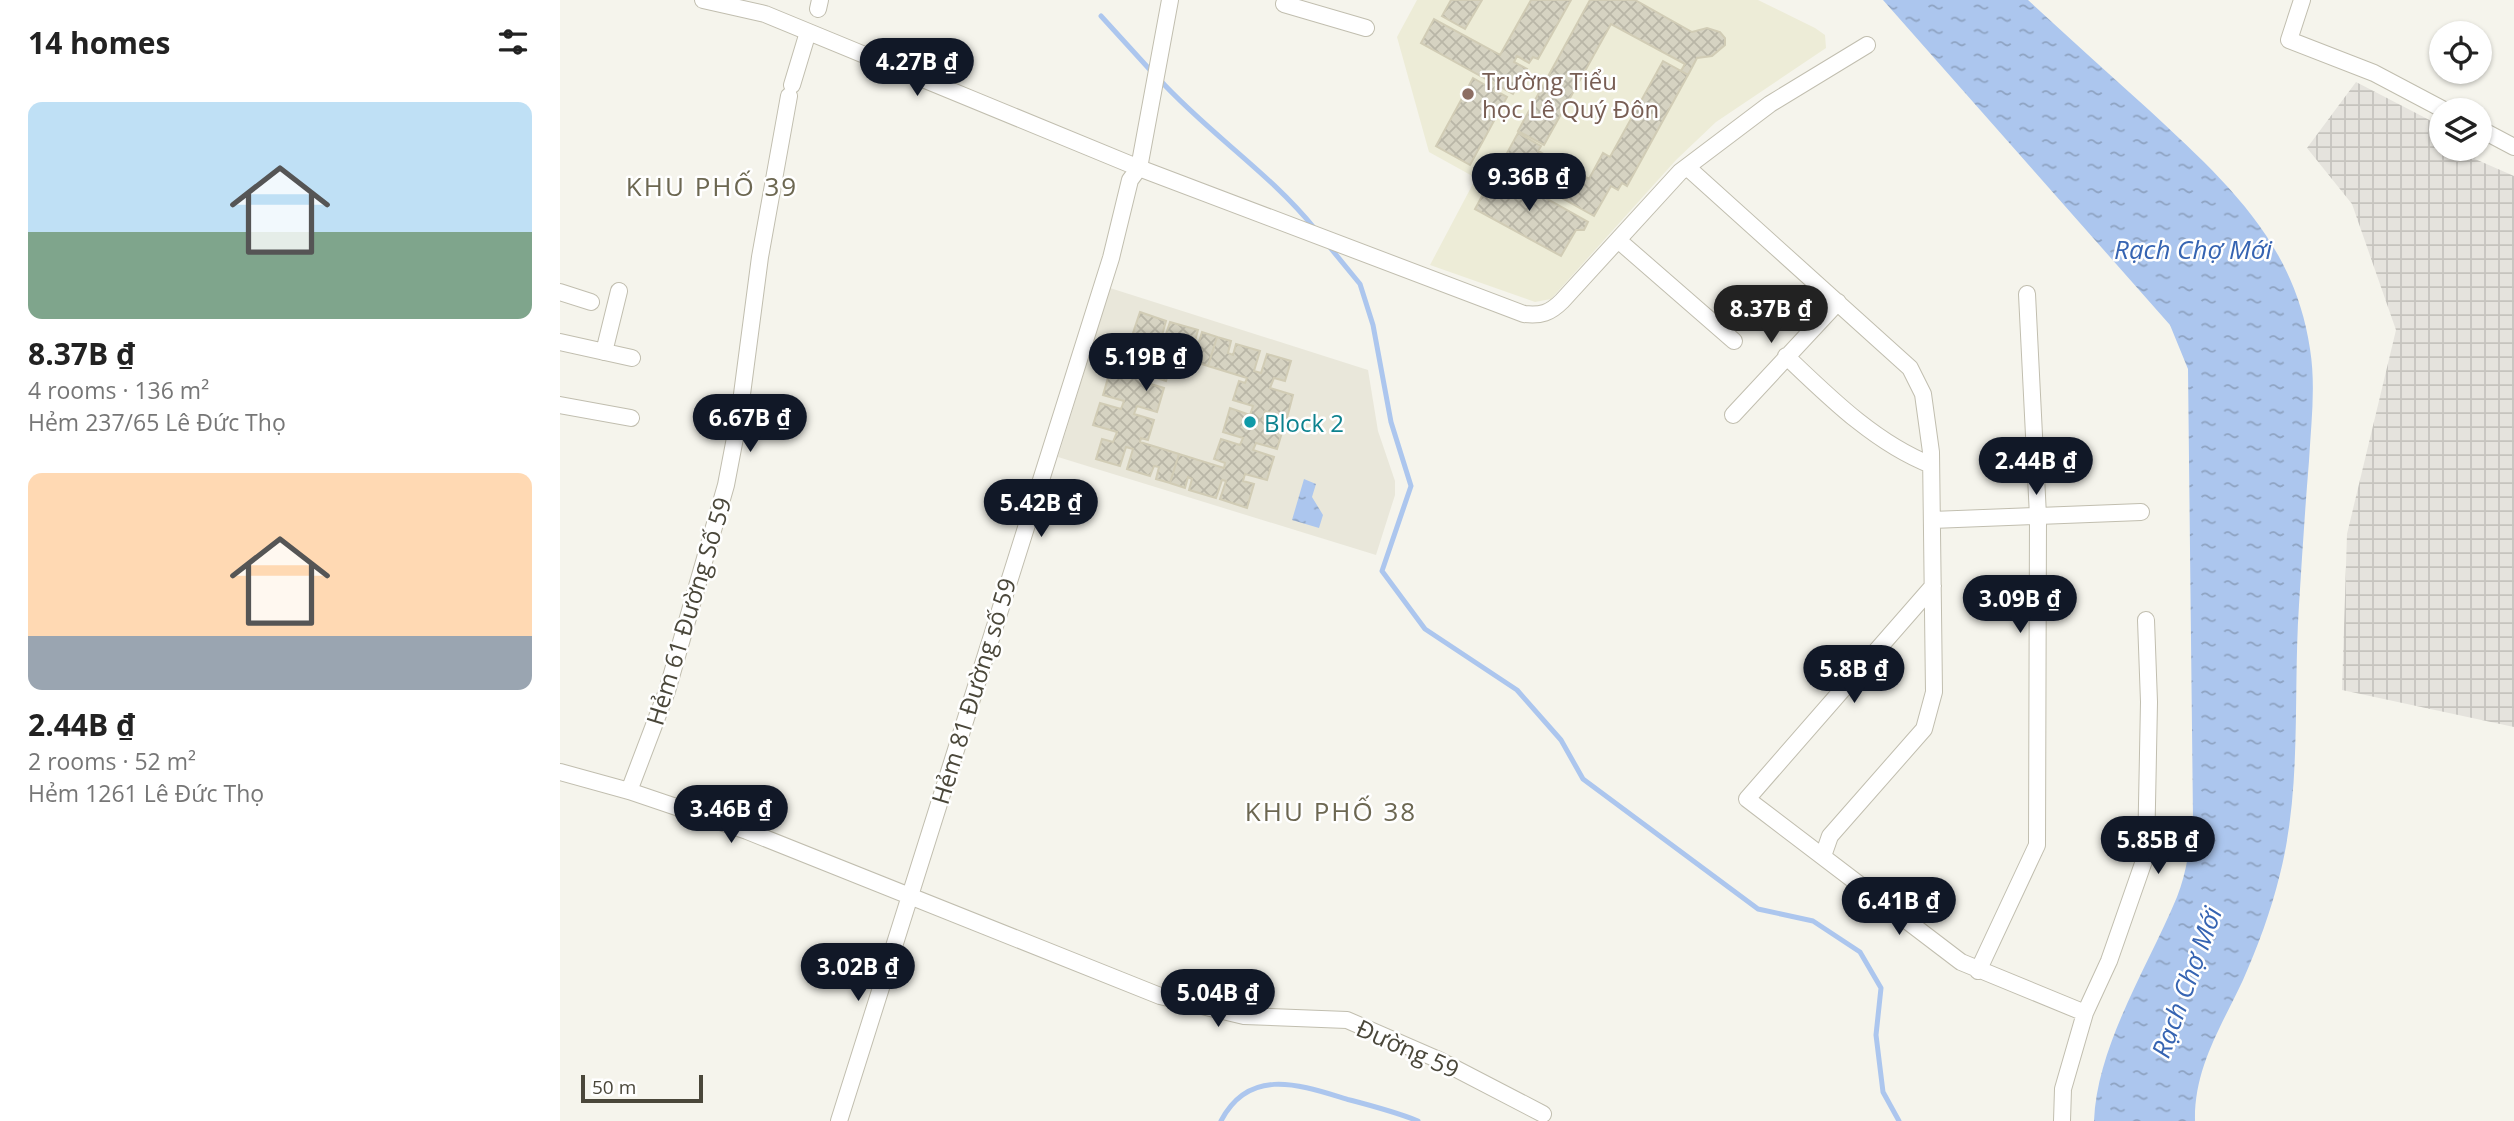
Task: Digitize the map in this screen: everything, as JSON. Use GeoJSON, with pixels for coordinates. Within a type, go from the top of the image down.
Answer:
{"type":"FeatureCollection","features":[{"type":"Feature","properties":{"kind":"street"},"geometry":{"type":"LineString","coordinates":[[703,0],[765,14],[1139,168],[1339,246],[1524,314],[1540,316],[1552,311],[1687,167],[1777,99],[1867,45]]}},
{"type":"Feature","properties":{"kind":"street","name":"Hẻm 81 Đường số 59"},"geometry":{"type":"LineString","coordinates":[[839,1121],[1111,258],[1130,180],[1139,168],[1170,0]]}},
{"type":"Feature","properties":{"kind":"street"},"geometry":{"type":"LineString","coordinates":[[2302,0],[2289,40],[2374,74],[2429,102]]}},
{"type":"Feature","properties":{"kind":"street"},"geometry":{"type":"LineString","coordinates":[[1284,4],[1366,28]]}},
{"type":"Feature","properties":{"kind":"street","name":"Hẻm 61 Đường Số 59"},"geometry":{"type":"LineString","coordinates":[[629,791],[667,691],[726,485],[739,417],[760,257],[790,91],[808,32]]}},
{"type":"Feature","properties":{"kind":"street"},"geometry":{"type":"LineString","coordinates":[[2492,135],[2514,147]]}},
{"type":"Feature","properties":{"kind":"street"},"geometry":{"type":"LineString","coordinates":[[1687,167],[1910,368],[1923,394],[1931,465],[1934,692],[1924,729],[1830,836],[1823,856]]}},
{"type":"Feature","properties":{"kind":"street"},"geometry":{"type":"LineString","coordinates":[[1618,240],[1734,341]]}},
{"type":"Feature","properties":{"kind":"street"},"geometry":{"type":"LineString","coordinates":[[604,352],[619,291]]}},
{"type":"Feature","properties":{"kind":"street"},"geometry":{"type":"LineString","coordinates":[[560,292],[591,302]]}},
{"type":"Feature","properties":{"kind":"street"},"geometry":{"type":"LineString","coordinates":[[1978,971],[2037,845],[2038,516],[2026,293]]}},
{"type":"Feature","properties":{"kind":"street"},"geometry":{"type":"LineString","coordinates":[[1733,415],[1839,302]]}},
{"type":"Feature","properties":{"kind":"street"},"geometry":{"type":"LineString","coordinates":[[560,342],[632,358]]}},
{"type":"Feature","properties":{"kind":"street"},"geometry":{"type":"LineString","coordinates":[[1786,356],[1874,433],[1902,452],[1931,465]]}},
{"type":"Feature","properties":{"kind":"street"},"geometry":{"type":"LineString","coordinates":[[560,405],[631,418]]}},
{"type":"Feature","properties":{"kind":"street"},"geometry":{"type":"LineString","coordinates":[[1932,520],[2141,512]]}},
{"type":"Feature","properties":{"kind":"street"},"geometry":{"type":"LineString","coordinates":[[1933,586],[1748,799],[1961,962],[2085,1013]]}},
{"type":"Feature","properties":{"kind":"street"},"geometry":{"type":"LineString","coordinates":[[2062,1121],[2063,1089],[2085,1013],[2109,961],[2146,855],[2149,702],[2146,620]]}},
{"type":"Feature","properties":{"kind":"street","name":"Đường 59"},"geometry":{"type":"LineString","coordinates":[[560,772],[629,791],[747,831],[1160,996],[1244,1016],[1347,1020],[1439,1060],[1543,1114]]}},
{"type":"Feature","properties":{"kind":"shaded area"},"geometry":{"type":"Polygon","coordinates":[[[1417,0],[1758,0],[1825,35],[1826,48],[1716,122],[1676,160],[1551,299],[1535,302],[1430,265],[1476,178],[1429,152],[1397,37],[1417,0]]]}},
{"type":"Feature","properties":{"kind":"shaded area"},"geometry":{"type":"Polygon","coordinates":[[[2356,82],[2429,120],[2429,161],[2480,161],[2514,176],[2514,727],[2342,690],[2347,534],[2396,330],[2352,204],[2307,148],[2356,82]]]}},
{"type":"Feature","properties":{"kind":"shaded area"},"geometry":{"type":"Polygon","coordinates":[[[1110,288],[1368,370],[1378,431],[1395,481],[1395,495],[1376,555],[1058,457],[1110,288]]]}},
{"type":"Feature","properties":{"kind":"water","name":"Rạch Chợ Mới"},"geometry":{"type":"Polygon","coordinates":[[[1883,0],[2028,0],[2177,136],[2229,188],[2272,244],[2289,276],[2302,311],[2312,363],[2313,391],[2297,639],[2296,740],[2287,841],[2264,928],[2204,1065],[2195,1121],[2094,1121],[2104,1064],[2126,1007],[2177,897],[2191,839],[2193,819],[2188,369],[2170,325],[1883,0]]]}},
{"type":"Feature","properties":{"kind":"water"},"geometry":{"type":"Polygon","coordinates":[[[1304,479],[1316,484],[1312,497],[1323,515],[1319,528],[1292,520],[1304,479]]]}},
{"type":"Feature","properties":{"kind":"building"},"geometry":{"type":"Polygon","coordinates":[[[1451,0],[1482,0],[1465,29],[1442,16],[1451,0]]]}},
{"type":"Feature","properties":{"kind":"building"},"geometry":{"type":"Polygon","coordinates":[[[1531,0],[1571,0],[1538,59],[1533,57],[1529,63],[1517,56],[1514,62],[1527,69],[1513,94],[1421,43],[1434,19],[1500,55],[1531,0]]]}},
{"type":"Feature","properties":{"kind":"building"},"geometry":{"type":"Polygon","coordinates":[[[1590,0],[1635,0],[1692,32],[1707,28],[1720,32],[1725,38],[1725,45],[1712,56],[1697,58],[1688,75],[1681,71],[1685,64],[1611,24],[1544,145],[1518,131],[1590,0]]]}},
{"type":"Feature","properties":{"kind":"building"},"geometry":{"type":"Polygon","coordinates":[[[1663,61],[1688,75],[1627,186],[1622,183],[1618,190],[1611,186],[1594,216],[1501,164],[1518,133],[1541,146],[1538,151],[1589,179],[1603,153],[1610,157],[1663,61]]]}},
{"type":"Feature","properties":{"kind":"building"},"geometry":{"type":"Polygon","coordinates":[[[1473,78],[1487,86],[1489,81],[1497,85],[1494,90],[1507,97],[1470,165],[1436,146],[1473,78]]]}},
{"type":"Feature","properties":{"kind":"building"},"geometry":{"type":"Polygon","coordinates":[[[1496,170],[1588,222],[1584,230],[1576,230],[1561,256],[1475,209],[1496,170]]]}},
{"type":"Feature","properties":{"kind":"building"},"geometry":{"type":"Polygon","coordinates":[[[1140,312],[1166,321],[1161,339],[1164,340],[1170,322],[1198,330],[1195,341],[1199,342],[1202,332],[1217,337],[1208,366],[1163,352],[1161,358],[1172,361],[1166,381],[1147,375],[1144,382],[1164,388],[1157,412],[1137,406],[1134,414],[1154,420],[1148,440],[1141,438],[1140,442],[1179,454],[1170,483],[1156,479],[1159,467],[1154,466],[1150,476],[1127,469],[1133,449],[1126,447],[1120,466],[1096,459],[1102,439],[1113,442],[1117,432],[1093,425],[1100,403],[1121,409],[1124,401],[1103,395],[1110,371],[1131,377],[1134,370],[1112,363],[1120,340],[1141,346],[1144,339],[1132,336],[1140,312]]]}},
{"type":"Feature","properties":{"kind":"building","name":"Block 2"},"geometry":{"type":"Polygon","coordinates":[[[1217,337],[1231,341],[1228,353],[1233,355],[1236,344],[1260,351],[1254,371],[1261,373],[1267,354],[1291,361],[1285,381],[1274,378],[1270,388],[1293,395],[1287,418],[1265,411],[1263,419],[1284,426],[1277,449],[1256,443],[1253,450],[1274,457],[1267,480],[1245,474],[1243,481],[1254,484],[1247,508],[1220,499],[1226,481],[1222,480],[1216,498],[1189,490],[1192,479],[1188,477],[1185,488],[1170,483],[1179,454],[1224,468],[1225,463],[1214,459],[1221,439],[1240,445],[1243,438],[1223,432],[1230,408],[1250,415],[1253,406],[1233,400],[1239,381],[1245,383],[1247,378],[1208,366],[1217,337]]]}},
{"type":"Feature","properties":{"kind":"waterway"},"geometry":{"type":"LineString","coordinates":[[1101,16],[1152,72]]}},
{"type":"Feature","properties":{"kind":"waterway"},"geometry":{"type":"LineString","coordinates":[[1159,79],[1279,190],[1315,229]]}},
{"type":"Feature","properties":{"kind":"waterway"},"geometry":{"type":"LineString","coordinates":[[1328,245],[1360,284],[1373,325],[1391,422],[1411,486],[1382,571],[1425,629],[1517,690],[1561,740],[1583,779],[1758,909],[1813,921],[1860,952],[1881,988],[1876,1035],[1883,1092],[1899,1121]]}},
{"type":"Feature","properties":{"kind":"waterway"},"geometry":{"type":"LineString","coordinates":[[1221,1121],[1233,1103],[1247,1092],[1262,1086],[1279,1084],[1314,1090],[1418,1121]]}},
{"type":"Feature","properties":{"kind":"place","name":"Trường Tiểu học Lê Quý Đôn"},"geometry":{"type":"Point","coordinates":[1468,94]}},
{"type":"Feature","properties":{"kind":"place","name":"Block 2"},"geometry":{"type":"Point","coordinates":[1250,422]}},
{"type":"Feature","properties":{"kind":"district","name":"KHU PHỐ 39"},"geometry":{"type":"Point","coordinates":[712,186]}},
{"type":"Feature","properties":{"kind":"district","name":"KHU PHỐ 38"},"geometry":{"type":"Point","coordinates":[1331,811]}}]}
